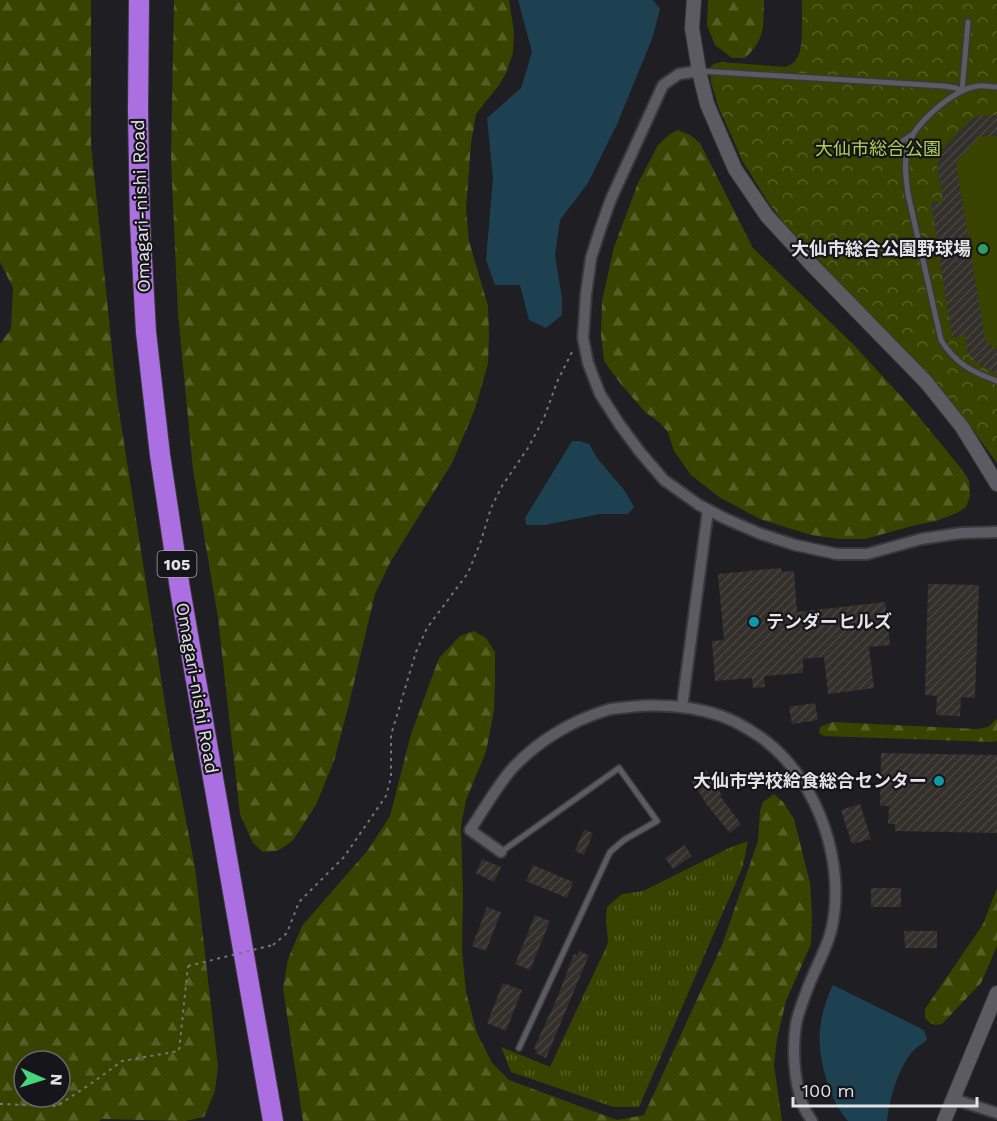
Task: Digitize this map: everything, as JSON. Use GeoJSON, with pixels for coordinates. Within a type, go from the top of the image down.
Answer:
{"type":"FeatureCollection","features":[{"type":"Feature","properties":{"kind":"highway","name":"Omagari-nishi Road"},"geometry":{"type":"LineString","coordinates":[[139,0],[140,222],[146,332],[182,600],[273,1121]]}},
{"type":"Feature","properties":{"kind":"street"},"geometry":{"type":"LineString","coordinates":[[694,0],[692,28],[707,104],[735,169],[767,216],[926,382],[962,427],[997,484]]}},
{"type":"Feature","properties":{"kind":"street"},"geometry":{"type":"LineString","coordinates":[[699,71],[678,74],[663,85],[611,199],[591,258],[583,338],[588,363],[600,394],[620,425],[664,480],[699,505],[726,519],[795,545],[837,554],[867,554],[921,539],[962,533],[997,532]]}},
{"type":"Feature","properties":{"kind":"street"},"geometry":{"type":"LineString","coordinates":[[681,707],[708,510]]}},
{"type":"Feature","properties":{"kind":"street"},"geometry":{"type":"LineString","coordinates":[[501,852],[470,830],[511,771],[549,737],[578,720],[609,709],[648,705],[681,707],[714,714],[738,723],[767,742],[790,765],[811,796],[824,828],[833,862],[836,897],[831,931],[807,988],[796,1024],[794,1068],[803,1106],[812,1121]]}},
{"type":"Feature","properties":{"kind":"street"},"geometry":{"type":"LineString","coordinates":[[944,1121],[997,993]]}},
{"type":"Feature","properties":{"kind":"street"},"geometry":{"type":"LineString","coordinates":[[953,1099],[997,1113]]}},
{"type":"Feature","properties":{"kind":"lane"},"geometry":{"type":"LineString","coordinates":[[962,91],[968,22]]}},
{"type":"Feature","properties":{"kind":"lane"},"geometry":{"type":"LineString","coordinates":[[699,71],[944,86],[962,91]]}},
{"type":"Feature","properties":{"kind":"lane"},"geometry":{"type":"LineString","coordinates":[[892,147],[914,133],[946,100],[962,91],[978,86],[997,87]]}},
{"type":"Feature","properties":{"kind":"lane"},"geometry":{"type":"LineString","coordinates":[[914,133],[908,147],[905,173],[910,206],[941,340],[949,353],[963,364],[977,374],[997,381]]}},
{"type":"Feature","properties":{"kind":"lane"},"geometry":{"type":"LineString","coordinates":[[501,852],[620,768],[657,821],[624,840],[610,852],[519,1048]]}},
{"type":"Feature","properties":{"kind":"path"},"geometry":{"type":"LineString","coordinates":[[0,1104],[57,1106],[122,1061],[180,1051],[188,966],[273,945],[287,933],[299,902],[344,857],[386,796],[391,777],[391,735],[420,644],[427,628],[468,573],[481,542],[491,508],[502,486],[528,448],[544,418],[571,352],[583,338]]}},
{"type":"Feature","properties":{"kind":"green space"},"geometry":{"type":"Polygon","coordinates":[[[0,0],[91,0],[91,144],[117,398],[172,748],[195,867],[218,1066],[215,1091],[204,1117],[185,1121],[102,1119],[99,1121],[0,1121],[0,344],[11,329],[13,288],[0,262],[0,0]]]}},
{"type":"Feature","properties":{"kind":"green space"},"geometry":{"type":"Polygon","coordinates":[[[174,0],[509,0],[514,31],[513,53],[506,73],[476,114],[471,144],[466,209],[469,241],[488,306],[489,335],[488,364],[475,409],[452,463],[391,561],[375,594],[334,761],[316,805],[293,840],[277,851],[263,852],[253,843],[240,814],[218,618],[193,470],[178,314],[171,159],[174,0]]]}},
{"type":"Feature","properties":{"kind":"green space"},"geometry":{"type":"Polygon","coordinates":[[[708,0],[764,0],[762,32],[757,45],[745,58],[732,58],[715,45],[707,25],[708,0]]]}},
{"type":"Feature","properties":{"kind":"green space","name":"大仙市総合公園"},"geometry":{"type":"Polygon","coordinates":[[[802,0],[997,0],[997,463],[959,411],[929,377],[789,230],[743,162],[719,108],[711,83],[710,67],[721,62],[785,67],[792,64],[797,59],[800,50],[802,0]]]}},
{"type":"Feature","properties":{"kind":"green space"},"geometry":{"type":"Polygon","coordinates":[[[678,130],[690,135],[700,143],[753,248],[852,343],[910,406],[964,472],[969,481],[970,496],[966,507],[936,521],[865,539],[839,539],[811,535],[760,519],[719,497],[691,475],[674,451],[668,432],[645,412],[620,383],[604,361],[601,335],[602,301],[614,247],[638,183],[658,145],[678,130]]]}},
{"type":"Feature","properties":{"kind":"green space","name":"大仙市総合公園野球場"},"geometry":{"type":"Polygon","coordinates":[[[980,136],[997,136],[997,350],[984,336],[956,163],[980,136]]]}},
{"type":"Feature","properties":{"kind":"green space"},"geometry":{"type":"Polygon","coordinates":[[[474,631],[486,638],[495,652],[494,711],[486,752],[466,800],[461,826],[462,950],[466,992],[477,1033],[492,1063],[509,1080],[617,1120],[644,1115],[722,945],[758,841],[760,811],[763,802],[774,794],[783,802],[794,819],[810,883],[812,916],[811,944],[786,1001],[777,1039],[774,1065],[782,1121],[303,1121],[283,988],[288,959],[302,926],[368,850],[390,816],[411,734],[439,658],[460,636],[474,631]]]}},
{"type":"Feature","properties":{"kind":"green space"},"geometry":{"type":"Polygon","coordinates":[[[997,719],[997,741],[992,742],[824,736],[819,733],[820,727],[832,722],[977,729],[988,727],[997,719]]]}},
{"type":"Feature","properties":{"kind":"green space"},"geometry":{"type":"Polygon","coordinates":[[[748,841],[743,866],[639,1107],[613,1107],[511,1072],[501,1047],[550,1067],[608,943],[607,907],[622,894],[643,891],[729,848],[748,841]]]}},
{"type":"Feature","properties":{"kind":"green space"},"geometry":{"type":"Polygon","coordinates":[[[997,888],[997,946],[981,983],[942,1024],[930,1023],[925,1018],[925,1009],[983,924],[997,888]]]}},
{"type":"Feature","properties":{"kind":"water"},"geometry":{"type":"Polygon","coordinates":[[[518,0],[653,0],[660,9],[652,39],[618,122],[588,183],[560,220],[555,255],[562,298],[562,315],[546,328],[529,320],[520,285],[495,285],[486,260],[493,178],[487,118],[521,88],[532,52],[518,0]]]}},
{"type":"Feature","properties":{"kind":"water"},"geometry":{"type":"Polygon","coordinates":[[[572,441],[589,444],[597,458],[625,491],[634,507],[628,514],[600,514],[545,525],[526,525],[525,518],[572,441]]]}},
{"type":"Feature","properties":{"kind":"water"},"geometry":{"type":"Polygon","coordinates":[[[833,985],[924,1030],[927,1040],[909,1056],[899,1073],[887,1121],[848,1121],[830,1090],[820,1052],[820,1029],[823,1012],[833,985]]]}},
{"type":"Feature","properties":{"kind":"building"},"geometry":{"type":"Polygon","coordinates":[[[997,115],[997,136],[980,136],[956,163],[985,340],[997,350],[997,374],[978,364],[968,354],[965,335],[952,338],[931,203],[943,201],[937,165],[941,151],[968,121],[978,116],[997,115]]]}},
{"type":"Feature","properties":{"kind":"building"},"geometry":{"type":"Polygon","coordinates":[[[781,568],[782,572],[794,571],[797,612],[885,602],[890,645],[869,647],[874,688],[828,694],[824,657],[803,659],[803,673],[764,676],[765,687],[753,688],[752,678],[715,681],[712,641],[724,640],[718,574],[781,568]]]}},
{"type":"Feature","properties":{"kind":"building"},"geometry":{"type":"Polygon","coordinates":[[[928,584],[979,585],[975,698],[961,697],[960,716],[936,715],[937,696],[925,695],[928,584]]]}},
{"type":"Feature","properties":{"kind":"building"},"geometry":{"type":"Polygon","coordinates":[[[815,703],[818,720],[792,724],[789,707],[815,703]]]}},
{"type":"Feature","properties":{"kind":"building","name":"大仙市学校給食総合センター"},"geometry":{"type":"Polygon","coordinates":[[[881,753],[997,755],[997,833],[895,831],[895,824],[888,824],[889,806],[880,806],[881,753]]]}},
{"type":"Feature","properties":{"kind":"building"},"geometry":{"type":"Polygon","coordinates":[[[706,770],[722,795],[720,796],[741,824],[730,833],[707,805],[691,780],[706,770]]]}},
{"type":"Feature","properties":{"kind":"building"},"geometry":{"type":"Polygon","coordinates":[[[860,804],[871,839],[852,844],[841,810],[860,804]]]}},
{"type":"Feature","properties":{"kind":"building"},"geometry":{"type":"Polygon","coordinates":[[[584,830],[593,833],[584,855],[575,851],[584,830]]]}},
{"type":"Feature","properties":{"kind":"building"},"geometry":{"type":"Polygon","coordinates":[[[685,845],[692,856],[673,869],[665,858],[685,845]]]}},
{"type":"Feature","properties":{"kind":"building"},"geometry":{"type":"Polygon","coordinates":[[[482,859],[501,867],[494,882],[476,873],[482,859]]]}},
{"type":"Feature","properties":{"kind":"building"},"geometry":{"type":"Polygon","coordinates":[[[533,865],[573,882],[567,898],[526,881],[533,865]]]}},
{"type":"Feature","properties":{"kind":"building"},"geometry":{"type":"Polygon","coordinates":[[[871,888],[901,888],[901,907],[871,907],[871,888]]]}},
{"type":"Feature","properties":{"kind":"building"},"geometry":{"type":"Polygon","coordinates":[[[487,907],[501,912],[486,951],[472,946],[487,907]]]}},
{"type":"Feature","properties":{"kind":"building"},"geometry":{"type":"Polygon","coordinates":[[[535,915],[550,921],[530,970],[515,964],[535,915]]]}},
{"type":"Feature","properties":{"kind":"building"},"geometry":{"type":"Polygon","coordinates":[[[904,931],[937,931],[937,948],[905,948],[904,931]]]}},
{"type":"Feature","properties":{"kind":"building"},"geometry":{"type":"Polygon","coordinates":[[[579,951],[589,955],[546,1058],[535,1053],[537,1050],[534,1048],[574,954],[577,955],[579,951]]]}},
{"type":"Feature","properties":{"kind":"building"},"geometry":{"type":"Polygon","coordinates":[[[503,983],[522,990],[506,1031],[487,1023],[503,983]]]}},
{"type":"Feature","properties":{"kind":"place","name":"大仙市総合公園野球場"},"geometry":{"type":"Point","coordinates":[983,249]}},
{"type":"Feature","properties":{"kind":"place","name":"テンダーヒルズ"},"geometry":{"type":"Point","coordinates":[754,622]}},
{"type":"Feature","properties":{"kind":"place","name":"大仙市学校給食総合センター"},"geometry":{"type":"Point","coordinates":[939,781]}}]}
